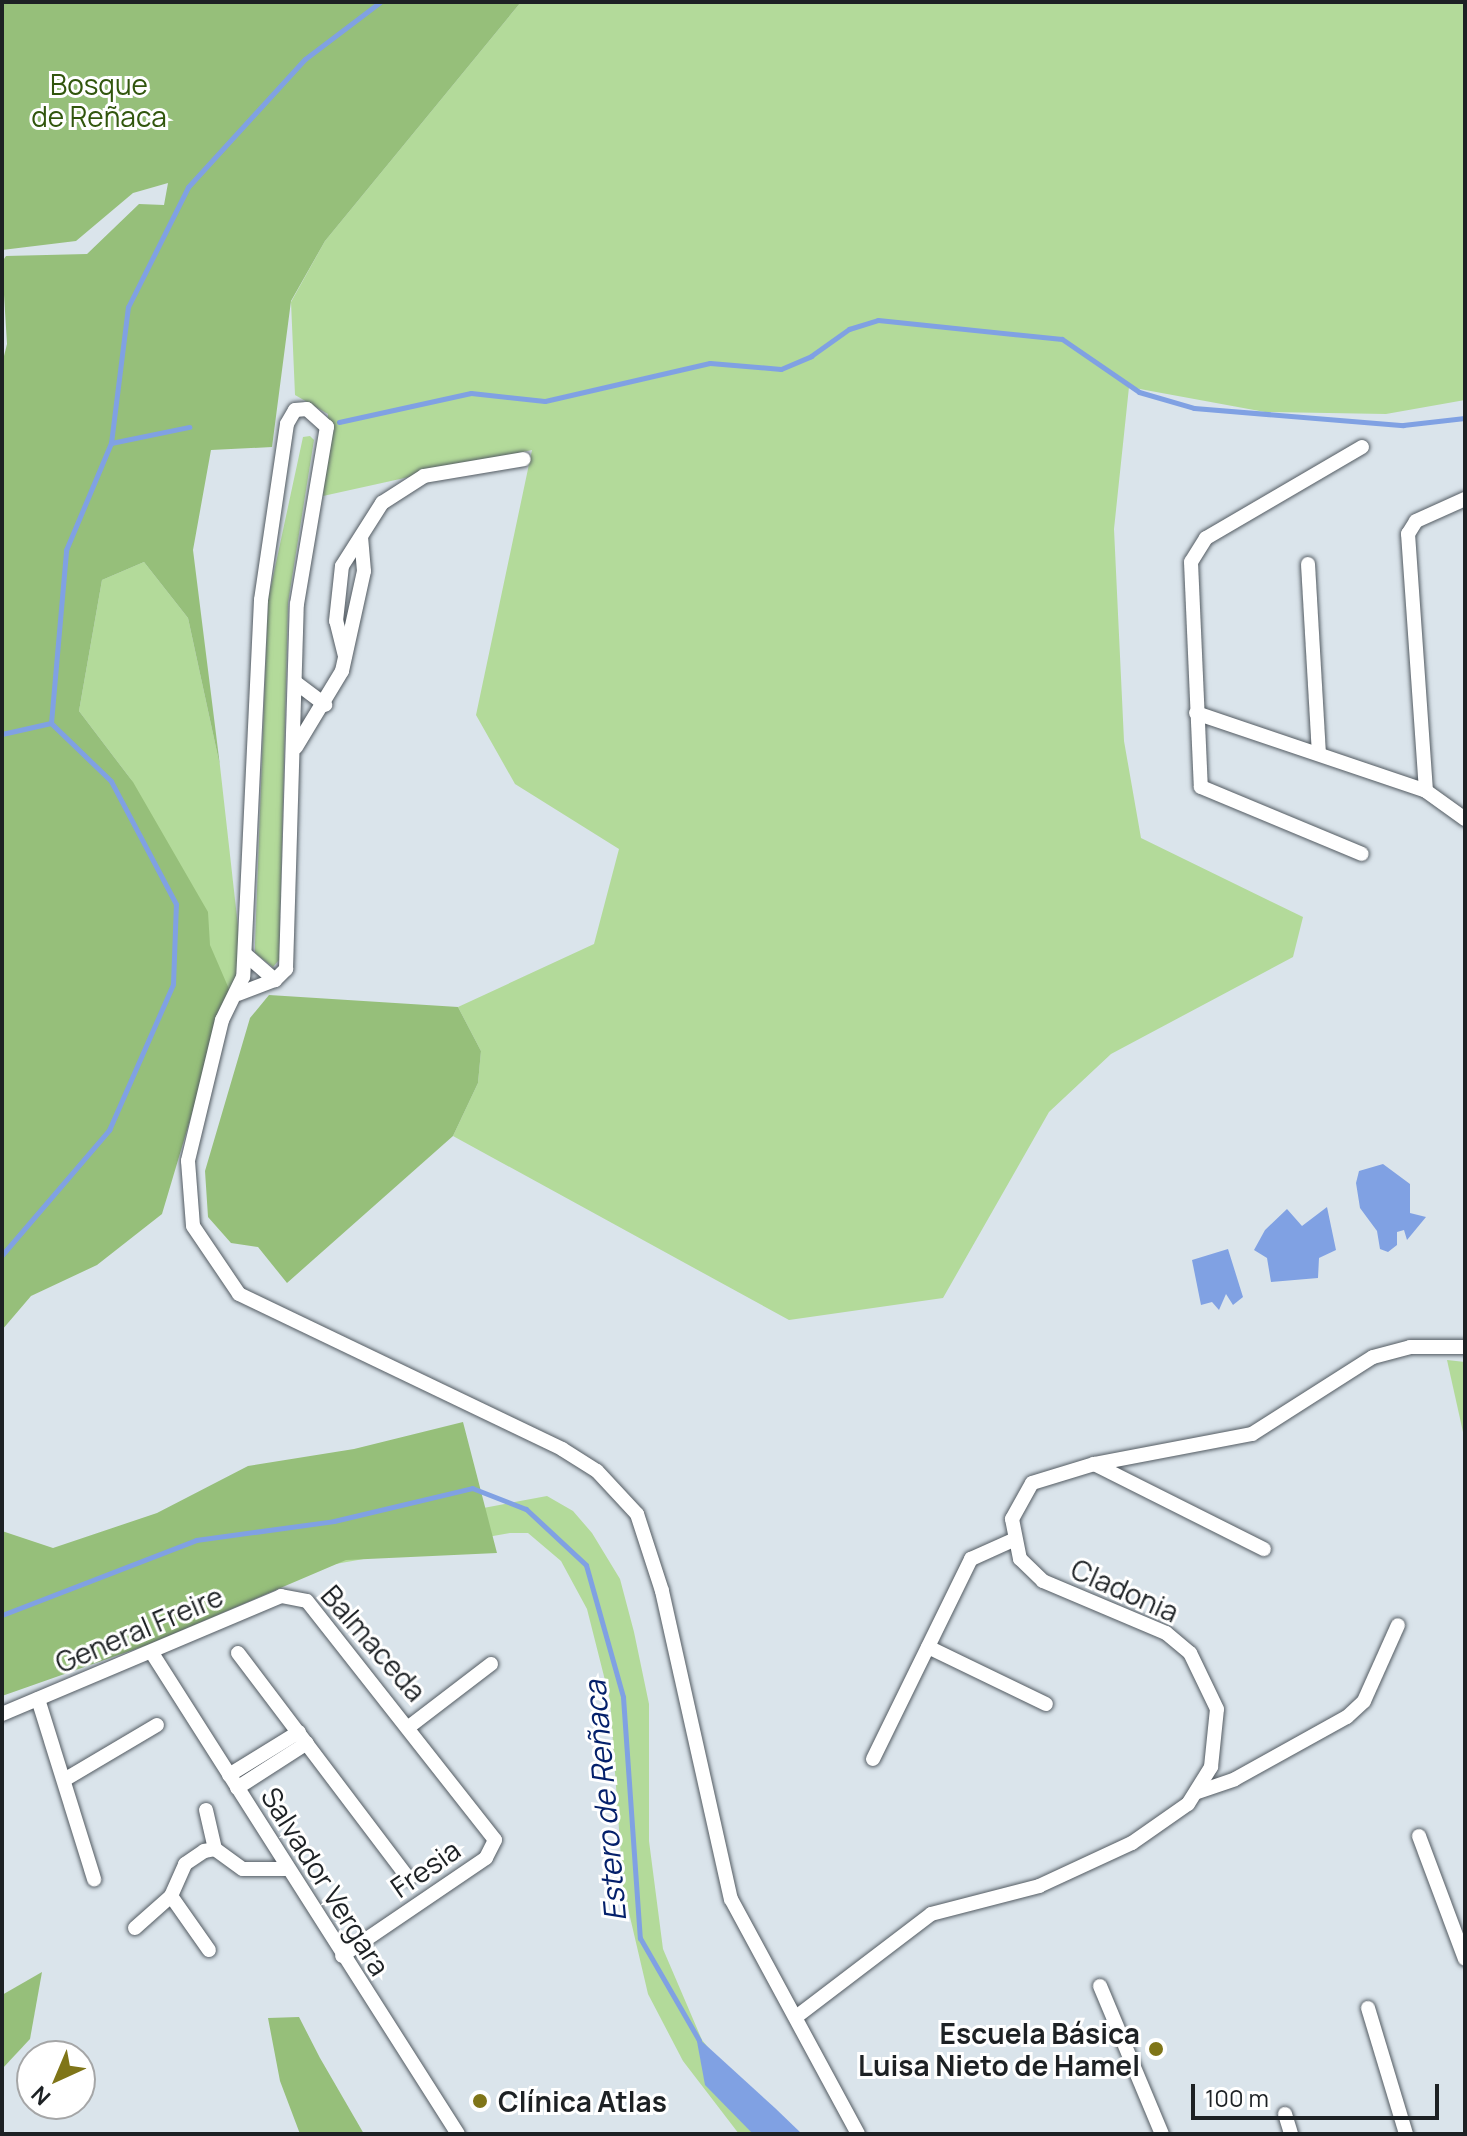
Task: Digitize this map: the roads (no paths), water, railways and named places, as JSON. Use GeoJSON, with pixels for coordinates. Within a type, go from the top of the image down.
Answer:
{"type":"FeatureCollection","features":[{"type":"Feature","properties":{"kind":"street"},"geometry":{"type":"LineString","coordinates":[[238,994],[275,980],[286,969],[296,747],[297,604],[327,427],[307,409],[295,410],[287,424],[261,600],[245,954],[238,994],[222,1020],[188,1161],[193,1226],[239,1294],[562,1449],[597,1471],[632,1507],[646,1529],[659,1578],[731,1899],[858,2134]]}},
{"type":"Feature","properties":{"kind":"street"},"geometry":{"type":"LineString","coordinates":[[1362,447],[1194,550],[1198,782],[1205,791],[1362,854]]}},
{"type":"Feature","properties":{"kind":"street"},"geometry":{"type":"LineString","coordinates":[[345,656],[337,596],[342,566],[382,503],[424,476],[524,459]]}},
{"type":"Feature","properties":{"kind":"street"},"geometry":{"type":"LineString","coordinates":[[1426,791],[1408,534],[1416,521],[1465,499]]}},
{"type":"Feature","properties":{"kind":"street"},"geometry":{"type":"LineString","coordinates":[[296,747],[325,705],[345,656],[364,571],[361,537]]}},
{"type":"Feature","properties":{"kind":"street"},"geometry":{"type":"LineString","coordinates":[[1308,564],[1319,753]]}},
{"type":"Feature","properties":{"kind":"street"},"geometry":{"type":"LineString","coordinates":[[295,682],[325,705]]}},
{"type":"Feature","properties":{"kind":"street"},"geometry":{"type":"LineString","coordinates":[[1196,713],[1426,791],[1465,819]]}},
{"type":"Feature","properties":{"kind":"street"},"geometry":{"type":"LineString","coordinates":[[245,954],[275,980]]}},
{"type":"Feature","properties":{"kind":"street"},"geometry":{"type":"LineString","coordinates":[[873,1759],[971,1559],[1013,1540],[1015,1509],[1032,1483],[1094,1464],[1252,1434],[1373,1357],[1419,1345],[1465,1347]]}},
{"type":"Feature","properties":{"kind":"street"},"geometry":{"type":"LineString","coordinates":[[1094,1464],[1264,1549]]}},
{"type":"Feature","properties":{"kind":"street","name":"Cladonia"},"geometry":{"type":"LineString","coordinates":[[796,2017],[931,1914],[1039,1886],[1102,1860],[1161,1825],[1198,1792],[1211,1767],[1218,1724],[1200,1666],[1166,1633],[1043,1581],[1027,1568],[1013,1540]]}},
{"type":"Feature","properties":{"kind":"street","name":"General Freire"},"geometry":{"type":"LineString","coordinates":[[2,1714],[281,1596],[298,1595]]}},
{"type":"Feature","properties":{"kind":"street","name":"Balmaceda"},"geometry":{"type":"LineString","coordinates":[[298,1595],[410,1726],[495,1846]]}},
{"type":"Feature","properties":{"kind":"street"},"geometry":{"type":"LineString","coordinates":[[1198,1792],[1235,1779],[1347,1717],[1364,1701],[1398,1625]]}},
{"type":"Feature","properties":{"kind":"street"},"geometry":{"type":"LineString","coordinates":[[928,1647],[1046,1704]]}},
{"type":"Feature","properties":{"kind":"street","name":"Salvador Vergara"},"geometry":{"type":"LineString","coordinates":[[152,1653],[458,2134]]}},
{"type":"Feature","properties":{"kind":"street"},"geometry":{"type":"LineString","coordinates":[[238,1653],[409,1879]]}},
{"type":"Feature","properties":{"kind":"street","name":"Balmaceda"},"geometry":{"type":"LineString","coordinates":[[410,1726],[491,1664]]}},
{"type":"Feature","properties":{"kind":"street"},"geometry":{"type":"LineString","coordinates":[[38,1699],[94,1879]]}},
{"type":"Feature","properties":{"kind":"street"},"geometry":{"type":"LineString","coordinates":[[64,1780],[157,1725]]}},
{"type":"Feature","properties":{"kind":"street"},"geometry":{"type":"LineString","coordinates":[[229,1775],[303,1738]]}},
{"type":"Feature","properties":{"kind":"street"},"geometry":{"type":"LineString","coordinates":[[237,1788],[303,1738]]}},
{"type":"Feature","properties":{"kind":"street"},"geometry":{"type":"LineString","coordinates":[[206,1810],[215,1849],[243,1869],[287,1869]]}},
{"type":"Feature","properties":{"kind":"street"},"geometry":{"type":"LineString","coordinates":[[1419,1836],[1465,1959]]}},
{"type":"Feature","properties":{"kind":"street","name":"Fresia"},"geometry":{"type":"LineString","coordinates":[[342,1956],[495,1846]]}},
{"type":"Feature","properties":{"kind":"street"},"geometry":{"type":"LineString","coordinates":[[135,1928],[171,1896],[185,1864],[215,1849]]}},
{"type":"Feature","properties":{"kind":"street"},"geometry":{"type":"LineString","coordinates":[[171,1896],[209,1950]]}},
{"type":"Feature","properties":{"kind":"street"},"geometry":{"type":"LineString","coordinates":[[1100,1986],[1162,2134]]}},
{"type":"Feature","properties":{"kind":"street"},"geometry":{"type":"LineString","coordinates":[[1368,2008],[1406,2134]]}},
{"type":"Feature","properties":{"kind":"street"},"geometry":{"type":"LineString","coordinates":[[1285,2114],[1291,2134]]}},
{"type":"Feature","properties":{"kind":"water"},"geometry":{"type":"Polygon","coordinates":[[[1383,1164],[1410,1184],[1410,1213],[1426,1217],[1407,1240],[1404,1230],[1397,1232],[1397,1245],[1388,1252],[1380,1249],[1377,1231],[1360,1208],[1356,1183],[1359,1171],[1383,1164]]]}},
{"type":"Feature","properties":{"kind":"water"},"geometry":{"type":"Polygon","coordinates":[[[1327,1207],[1336,1250],[1319,1258],[1318,1278],[1271,1282],[1267,1258],[1254,1250],[1265,1230],[1287,1209],[1302,1226],[1327,1207]]]}},
{"type":"Feature","properties":{"kind":"water"},"geometry":{"type":"Polygon","coordinates":[[[1228,1249],[1243,1297],[1233,1305],[1226,1294],[1219,1310],[1212,1302],[1201,1305],[1192,1260],[1228,1249]]]}},
{"type":"Feature","properties":{"kind":"water"},"geometry":{"type":"Polygon","coordinates":[[[696,2036],[802,2134],[753,2134],[705,2085],[696,2036]]]}},
{"type":"Feature","properties":{"kind":"waterway","name":"Estero de Reñaca"},"geometry":{"type":"LineString","coordinates":[[2,1255],[109,1130],[173,984],[176,904],[111,781],[51,723],[66,550],[111,443],[128,307],[188,187],[305,59],[380,2]]}},
{"type":"Feature","properties":{"kind":"waterway"},"geometry":{"type":"LineString","coordinates":[[339,422],[471,393],[545,401],[710,363],[781,369],[811,356],[849,329],[878,320],[1062,339],[1139,392],[1194,408],[1403,425],[1465,418]]}},
{"type":"Feature","properties":{"kind":"waterway"},"geometry":{"type":"LineString","coordinates":[[111,443],[189,427]]}},
{"type":"Feature","properties":{"kind":"waterway"},"geometry":{"type":"LineString","coordinates":[[2,734],[51,723]]}},
{"type":"Feature","properties":{"kind":"waterway","name":"Estero de Reñaca"},"geometry":{"type":"LineString","coordinates":[[2,1615],[196,1540],[334,1521],[472,1488],[526,1509],[586,1565],[623,1697],[640,1938],[699,2040]]}},
{"type":"Feature","properties":{"kind":"place","name":"Escuela Básica Luisa Nieto de Hamel"},"geometry":{"type":"Point","coordinates":[1156,2049]}},
{"type":"Feature","properties":{"kind":"place","name":"Clínica Atlas"},"geometry":{"type":"Point","coordinates":[480,2101]}},
{"type":"Feature","properties":{"kind":"park label","name":"Bosque de Reñaca"},"geometry":{"type":"Point","coordinates":[99,100]}}]}
